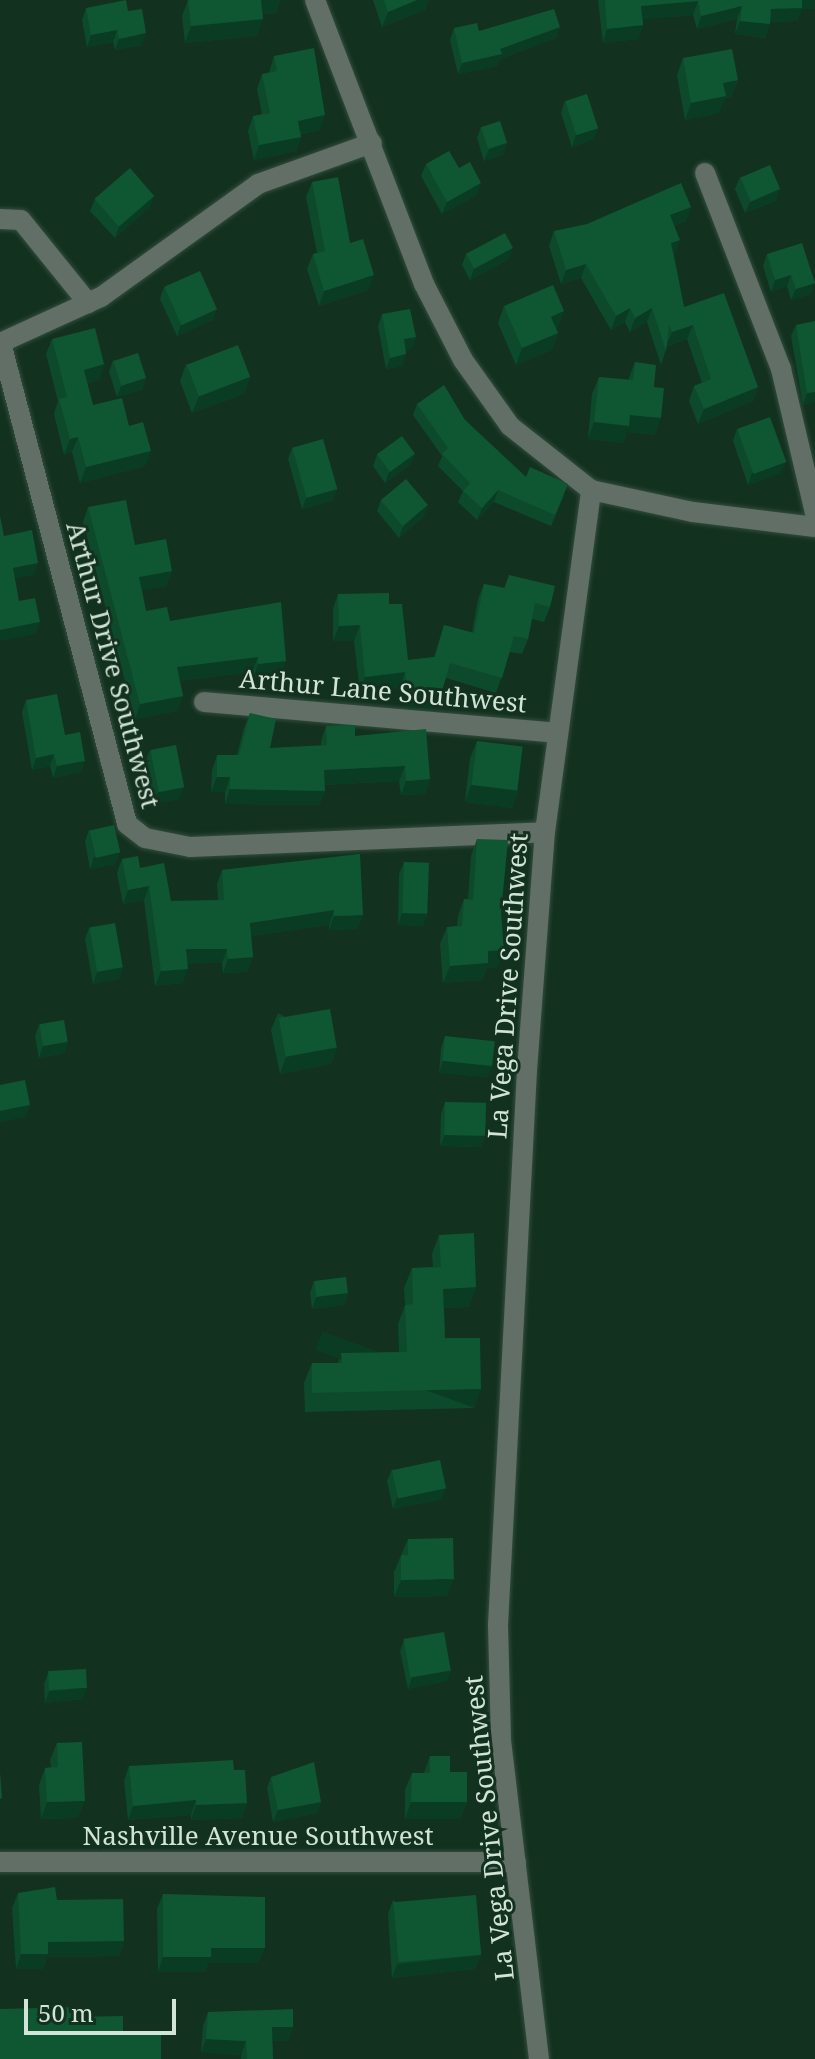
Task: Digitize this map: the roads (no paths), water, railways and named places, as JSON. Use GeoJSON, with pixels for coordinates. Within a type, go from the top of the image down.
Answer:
{"type":"FeatureCollection","features":[{"type":"Feature","properties":{"kind":"street"},"geometry":{"type":"LineString","coordinates":[[315,0],[372,143],[418,271],[463,360],[510,426],[591,490],[693,512],[815,527]]}},
{"type":"Feature","properties":{"kind":"street"},"geometry":{"type":"LineString","coordinates":[[0,343],[88,303],[210,223],[258,184],[372,143]]}},
{"type":"Feature","properties":{"kind":"street"},"geometry":{"type":"LineString","coordinates":[[705,173],[781,369],[815,513]]}},
{"type":"Feature","properties":{"kind":"street"},"geometry":{"type":"LineString","coordinates":[[0,219],[21,220],[88,303]]}},
{"type":"Feature","properties":{"kind":"street","name":"Arthur Drive Southwest"},"geometry":{"type":"LineString","coordinates":[[0,343],[127,824],[145,838],[190,847],[545,832]]}},
{"type":"Feature","properties":{"kind":"street","name":"La Vega Drive Southwest"},"geometry":{"type":"LineString","coordinates":[[539,2059],[501,1740],[498,1625],[526,1085],[545,832],[591,490]]}},
{"type":"Feature","properties":{"kind":"street","name":"Arthur Lane Southwest"},"geometry":{"type":"LineString","coordinates":[[204,702],[558,733]]}},
{"type":"Feature","properties":{"kind":"street","name":"Nashville Avenue Southwest"},"geometry":{"type":"LineString","coordinates":[[0,1862],[516,1862]]}}]}
